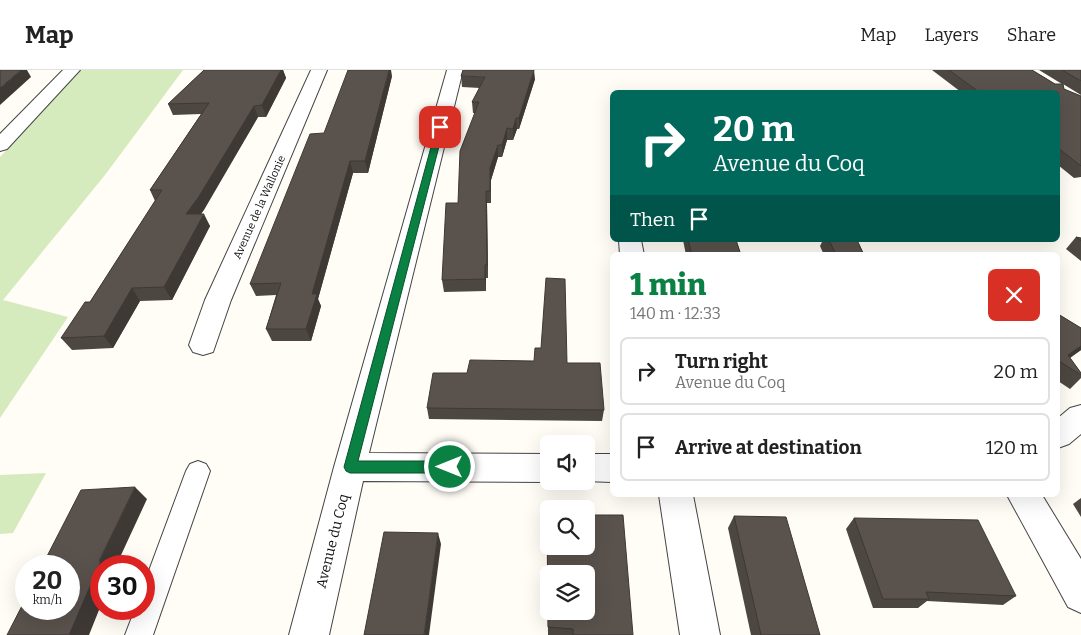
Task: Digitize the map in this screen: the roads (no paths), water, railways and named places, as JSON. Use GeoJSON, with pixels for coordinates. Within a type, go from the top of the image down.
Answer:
{"type":"FeatureCollection","features":[{"type":"Feature","properties":{"kind":"street"},"geometry":{"type":"LineString","coordinates":[[0,145],[72,70]]}},
{"type":"Feature","properties":{"kind":"street","name":"Avenue de la Wallonie"},"geometry":{"type":"LineString","coordinates":[[203,345],[218,300],[319,70]]}},
{"type":"Feature","properties":{"kind":"street","name":"Avenue du Coq"},"geometry":{"type":"LineString","coordinates":[[309,635],[350,467],[455,70]]}},
{"type":"Feature","properties":{"kind":"street"},"geometry":{"type":"LineString","coordinates":[[1060,433],[1081,417]]}},
{"type":"Feature","properties":{"kind":"street"},"geometry":{"type":"LineString","coordinates":[[350,467],[540,468]]}},
{"type":"Feature","properties":{"kind":"street"},"geometry":{"type":"LineString","coordinates":[[595,468],[610,468]]}},
{"type":"Feature","properties":{"kind":"street"},"geometry":{"type":"LineString","coordinates":[[676,497],[700,635]]}},
{"type":"Feature","properties":{"kind":"street"},"geometry":{"type":"LineString","coordinates":[[1025,497],[1081,594]]}},
{"type":"Feature","properties":{"kind":"lane"},"geometry":{"type":"LineString","coordinates":[[139,635],[198,471]]}}]}
